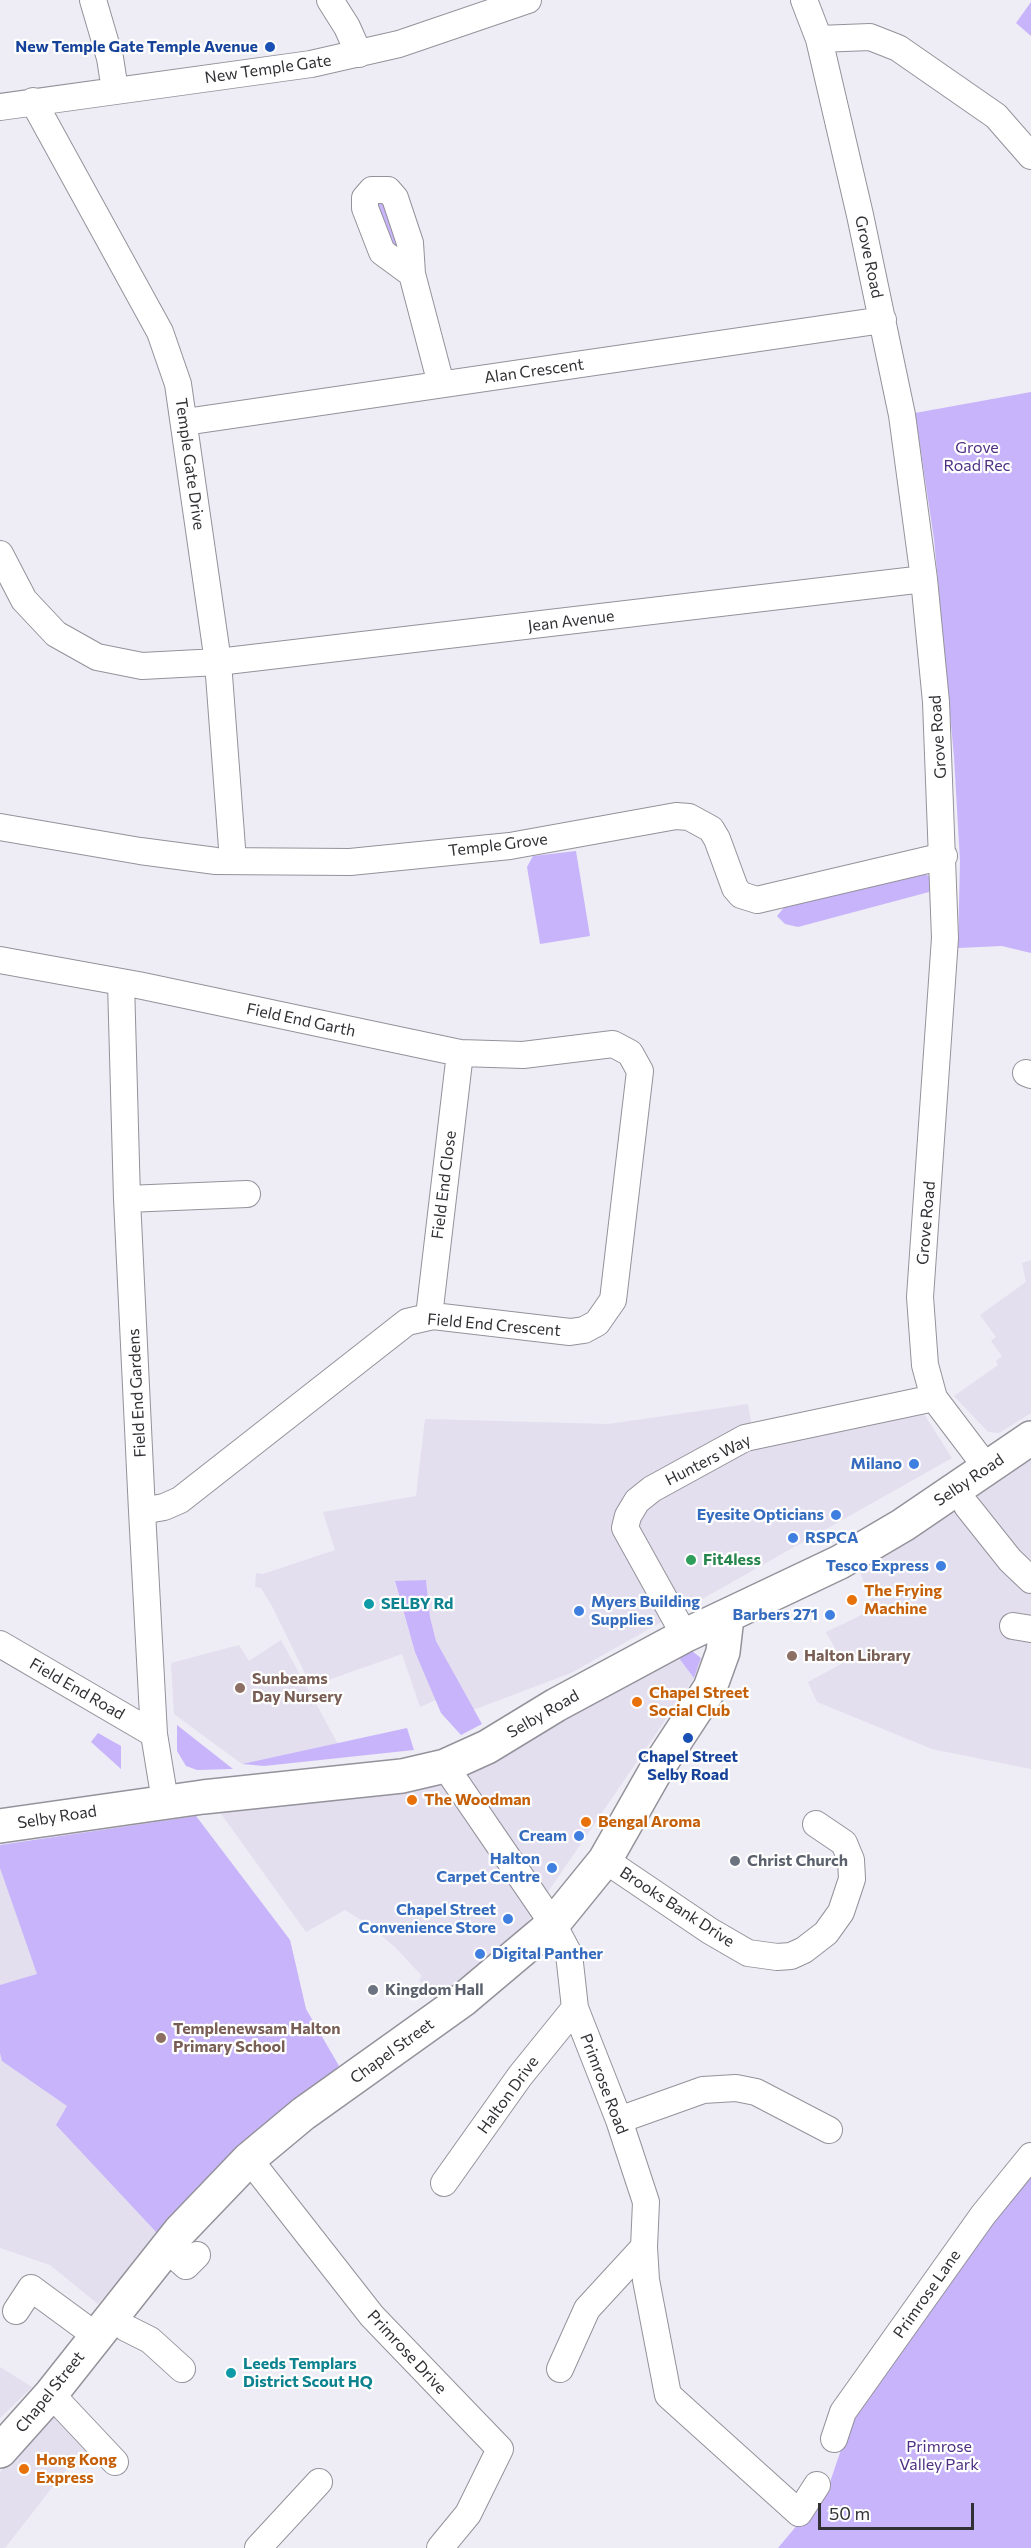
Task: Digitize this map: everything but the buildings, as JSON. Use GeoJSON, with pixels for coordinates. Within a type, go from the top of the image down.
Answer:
{"type":"FeatureCollection","features":[{"type":"Feature","properties":{"kind":"main road","name":"Selby Road"},"geometry":{"type":"LineString","coordinates":[[0,1826],[165,1802],[402,1776],[445,1766],[487,1747],[556,1705],[685,1636],[840,1562],[903,1526],[1031,1438]]}},
{"type":"Feature","properties":{"kind":"main road","name":"Chapel Street"},"geometry":{"type":"LineString","coordinates":[[0,2451],[51,2394],[104,2325],[181,2252],[249,2158],[303,2114],[464,1999],[552,1924],[605,1860],[655,1772],[710,1688],[723,1652],[727,1617]]}},
{"type":"Feature","properties":{"kind":"street"},"geometry":{"type":"LineString","coordinates":[[93,0],[110,58],[115,90]]}},
{"type":"Feature","properties":{"kind":"street"},"geometry":{"type":"LineString","coordinates":[[330,0],[347,27],[358,54]]}},
{"type":"Feature","properties":{"kind":"street","name":"New Temple Gate"},"geometry":{"type":"LineString","coordinates":[[0,107],[311,64],[399,44],[528,0]]}},
{"type":"Feature","properties":{"kind":"street","name":"Grove Road"},"geometry":{"type":"LineString","coordinates":[[804,0],[819,39],[883,320],[902,415],[924,579],[939,734],[945,938],[920,1297],[924,1365],[934,1398],[987,1468]]}},
{"type":"Feature","properties":{"kind":"street"},"geometry":{"type":"LineString","coordinates":[[819,39],[870,37],[898,48],[996,116],[1031,156]]}},
{"type":"Feature","properties":{"kind":"street","name":"Temple Gate Drive"},"geometry":{"type":"LineString","coordinates":[[33,101],[160,332],[178,384],[218,662],[233,861]]}},
{"type":"Feature","properties":{"kind":"street"},"geometry":{"type":"LineString","coordinates":[[412,274],[441,384]]}},
{"type":"Feature","properties":{"kind":"street","name":"Alan Crescent"},"geometry":{"type":"LineString","coordinates":[[185,422],[883,320]]}},
{"type":"Feature","properties":{"kind":"street","name":"Jean Avenue"},"geometry":{"type":"LineString","coordinates":[[0,554],[24,600],[56,634],[83,650],[112,661],[142,666],[218,662],[924,579]]}},
{"type":"Feature","properties":{"kind":"street","name":"Temple Grove"},"geometry":{"type":"LineString","coordinates":[[0,827],[140,851],[233,861],[350,862],[510,846],[676,816],[689,817],[701,821],[714,834],[735,888],[741,895],[757,900],[944,856]]}},
{"type":"Feature","properties":{"kind":"street","name":"Field End Garth"},"geometry":{"type":"LineString","coordinates":[[0,960],[460,1053],[523,1055],[602,1044]]}},
{"type":"Feature","properties":{"kind":"street","name":"Field End Gardens"},"geometry":{"type":"LineString","coordinates":[[122,983],[127,1199],[142,1511],[154,1734],[165,1802]]}},
{"type":"Feature","properties":{"kind":"street","name":"Field End Crescent"},"geometry":{"type":"LineString","coordinates":[[142,1511],[180,1500],[396,1328],[429,1316],[570,1332],[584,1330],[597,1323],[613,1300],[640,1081],[637,1061],[630,1053],[613,1044],[602,1044]]}},
{"type":"Feature","properties":{"kind":"street","name":"Field End Close"},"geometry":{"type":"LineString","coordinates":[[429,1316],[460,1053]]}},
{"type":"Feature","properties":{"kind":"street"},"geometry":{"type":"LineString","coordinates":[[127,1199],[248,1194]]}},
{"type":"Feature","properties":{"kind":"street","name":"Hunters Way"},"geometry":{"type":"LineString","coordinates":[[685,1636],[626,1528],[628,1516],[637,1501],[652,1489],[745,1437],[934,1398]]}},
{"type":"Feature","properties":{"kind":"street"},"geometry":{"type":"LineString","coordinates":[[967,1506],[1010,1560],[1031,1580]]}},
{"type":"Feature","properties":{"kind":"street","name":"Field End Road"},"geometry":{"type":"LineString","coordinates":[[0,1644],[154,1734]]}},
{"type":"Feature","properties":{"kind":"street","name":"Primrose Road"},"geometry":{"type":"LineString","coordinates":[[445,1766],[552,1924],[569,1954],[575,2008],[619,2120],[646,2202],[644,2247],[646,2280],[668,2395],[799,2513],[818,2485]]}},
{"type":"Feature","properties":{"kind":"street","name":"Brooks Bank Drive"},"geometry":{"type":"LineString","coordinates":[[605,1860],[710,1931],[748,1953],[777,1957],[791,1956],[804,1950],[826,1933],[841,1912],[852,1879],[851,1860],[844,1843],[816,1824]]}},
{"type":"Feature","properties":{"kind":"street","name":"Halton Drive"},"geometry":{"type":"LineString","coordinates":[[444,2184],[520,2076],[575,2008]]}},
{"type":"Feature","properties":{"kind":"street"},"geometry":{"type":"LineString","coordinates":[[619,2120],[703,2090],[736,2088],[756,2092],[829,2130]]}},
{"type":"Feature","properties":{"kind":"street","name":"Primrose Lane"},"geometry":{"type":"LineString","coordinates":[[834,2439],[843,2412],[983,2215],[1031,2156]]}},
{"type":"Feature","properties":{"kind":"street","name":"Primrose Drive"},"geometry":{"type":"LineString","coordinates":[[249,2158],[372,2316],[500,2449],[468,2514],[440,2548]]}},
{"type":"Feature","properties":{"kind":"street"},"geometry":{"type":"LineString","coordinates":[[560,2369],[586,2309],[644,2247]]}},
{"type":"Feature","properties":{"kind":"street"},"geometry":{"type":"LineString","coordinates":[[16,2311],[31,2288],[104,2325],[126,2328],[150,2340],[182,2376]]}},
{"type":"Feature","properties":{"kind":"street"},"geometry":{"type":"LineString","coordinates":[[51,2394],[115,2462]]}},
{"type":"Feature","properties":{"kind":"street"},"geometry":{"type":"LineString","coordinates":[[258,2548],[319,2482]]}},
{"type":"Feature","properties":{"kind":"shaded area"},"geometry":{"type":"Polygon","coordinates":[[[1031,1260],[1031,1413],[999,1433],[988,1432],[954,1396],[998,1365],[996,1361],[1002,1356],[991,1341],[996,1337],[980,1315],[1026,1282],[1022,1263],[1031,1260]]]}},
{"type":"Feature","properties":{"kind":"shaded area"},"geometry":{"type":"Polygon","coordinates":[[[910,1392],[952,1458],[571,1673],[473,1710],[436,1641],[430,1617],[426,1580],[395,1582],[415,1652],[436,1700],[420,1707],[402,1654],[311,1686],[273,1608],[261,1588],[255,1587],[256,1573],[263,1574],[335,1550],[323,1512],[416,1496],[425,1419],[608,1424],[748,1404],[752,1427],[910,1392]]]}},
{"type":"Feature","properties":{"kind":"shaded area"},"geometry":{"type":"Polygon","coordinates":[[[1031,1457],[1031,1769],[932,1749],[817,1702],[808,1682],[843,1663],[826,1632],[874,1609],[860,1572],[1031,1457]]]}},
{"type":"Feature","properties":{"kind":"shaded area","name":"Sunbeams Day Nursery"},"geometry":{"type":"Polygon","coordinates":[[[281,1640],[338,1744],[242,1764],[174,1714],[171,1663],[239,1645],[249,1661],[281,1640]]]}},
{"type":"Feature","properties":{"kind":"shaded area"},"geometry":{"type":"Polygon","coordinates":[[[678,1657],[694,1678],[526,1924],[436,2000],[419,1980],[422,1976],[396,1948],[369,1925],[345,1910],[306,1932],[219,1811],[350,1787],[445,1786],[678,1657]]]}},
{"type":"Feature","properties":{"kind":"shaded area","name":"Templenewsam Halton Primary School"},"geometry":{"type":"Polygon","coordinates":[[[196,1816],[290,1940],[306,2009],[339,2066],[211,2173],[98,2304],[50,2265],[0,2248],[0,1845],[196,1816]]]}},
{"type":"Feature","properties":{"kind":"shaded area"},"geometry":{"type":"Polygon","coordinates":[[[0,2367],[32,2387],[0,2418],[0,2367]]]}},
{"type":"Feature","properties":{"kind":"shaded area"},"geometry":{"type":"Polygon","coordinates":[[[54,2406],[99,2459],[65,2471],[5,2548],[0,2548],[0,2472],[54,2406]]]}},
{"type":"Feature","properties":{"kind":"green space"},"geometry":{"type":"Polygon","coordinates":[[[1031,2],[1031,36],[1016,23],[1031,2]]]}},
{"type":"Feature","properties":{"kind":"green space"},"geometry":{"type":"Polygon","coordinates":[[[386,200],[398,248],[393,249],[375,204],[386,200]]]}},
{"type":"Feature","properties":{"kind":"green space","name":"Grove Road Rec"},"geometry":{"type":"Polygon","coordinates":[[[1031,392],[1031,953],[1002,946],[958,948],[960,861],[954,757],[934,539],[915,413],[1031,392]]]}},
{"type":"Feature","properties":{"kind":"green space"},"geometry":{"type":"Polygon","coordinates":[[[576,851],[590,936],[540,944],[527,867],[533,856],[576,851]]]}},
{"type":"Feature","properties":{"kind":"green space"},"geometry":{"type":"Polygon","coordinates":[[[918,871],[933,878],[929,892],[798,927],[785,924],[777,916],[786,905],[918,871]]]}},
{"type":"Feature","properties":{"kind":"green space"},"geometry":{"type":"Polygon","coordinates":[[[426,1580],[430,1617],[436,1641],[482,1724],[461,1735],[441,1713],[415,1652],[395,1581],[426,1580]]]}},
{"type":"Feature","properties":{"kind":"green space"},"geometry":{"type":"Polygon","coordinates":[[[692,1651],[701,1658],[694,1678],[678,1657],[692,1651]]]}},
{"type":"Feature","properties":{"kind":"green space"},"geometry":{"type":"Polygon","coordinates":[[[177,1725],[233,1769],[197,1770],[186,1766],[177,1751],[177,1725]]]}},
{"type":"Feature","properties":{"kind":"green space"},"geometry":{"type":"Polygon","coordinates":[[[407,1728],[414,1750],[264,1766],[242,1764],[407,1728]]]}},
{"type":"Feature","properties":{"kind":"green space"},"geometry":{"type":"Polygon","coordinates":[[[98,1733],[121,1746],[121,1769],[91,1742],[98,1733]]]}},
{"type":"Feature","properties":{"kind":"green space","name":"Templenewsam Halton Primary School"},"geometry":{"type":"Polygon","coordinates":[[[196,1816],[290,1940],[306,2009],[339,2066],[211,2173],[158,2234],[56,2125],[67,2106],[2,2061],[0,1985],[37,1974],[0,1868],[0,1845],[196,1816]]]}},
{"type":"Feature","properties":{"kind":"green space","name":"Primrose Valley Park"},"geometry":{"type":"Polygon","coordinates":[[[1031,2168],[1031,2548],[778,2548],[828,2488],[849,2426],[1031,2168]]]}},
{"type":"Feature","properties":{"kind":"place","name":"New Temple Gate Temple Avenue"},"geometry":{"type":"Point","coordinates":[270,47]}},
{"type":"Feature","properties":{"kind":"place","name":"Milano"},"geometry":{"type":"Point","coordinates":[914,1464]}},
{"type":"Feature","properties":{"kind":"place","name":"Eyesite Opticians"},"geometry":{"type":"Point","coordinates":[836,1515]}},
{"type":"Feature","properties":{"kind":"place","name":"RSPCA"},"geometry":{"type":"Point","coordinates":[793,1538]}},
{"type":"Feature","properties":{"kind":"place","name":"Fit4less"},"geometry":{"type":"Point","coordinates":[691,1560]}},
{"type":"Feature","properties":{"kind":"place","name":"Tesco Express"},"geometry":{"type":"Point","coordinates":[941,1566]}},
{"type":"Feature","properties":{"kind":"place","name":"The Frying Machine"},"geometry":{"type":"Point","coordinates":[852,1600]}},
{"type":"Feature","properties":{"kind":"place","name":"SELBY Rd"},"geometry":{"type":"Point","coordinates":[369,1604]}},
{"type":"Feature","properties":{"kind":"place","name":"Myers Building Supplies"},"geometry":{"type":"Point","coordinates":[579,1611]}},
{"type":"Feature","properties":{"kind":"place","name":"Barbers 271"},"geometry":{"type":"Point","coordinates":[830,1615]}},
{"type":"Feature","properties":{"kind":"place","name":"Halton Library"},"geometry":{"type":"Point","coordinates":[792,1656]}},
{"type":"Feature","properties":{"kind":"place","name":"Sunbeams Day Nursery"},"geometry":{"type":"Point","coordinates":[240,1688]}},
{"type":"Feature","properties":{"kind":"place","name":"Chapel Street Social Club"},"geometry":{"type":"Point","coordinates":[637,1702]}},
{"type":"Feature","properties":{"kind":"place","name":"Chapel Street Selby Road"},"geometry":{"type":"Point","coordinates":[688,1738]}},
{"type":"Feature","properties":{"kind":"place","name":"The Woodman"},"geometry":{"type":"Point","coordinates":[412,1800]}},
{"type":"Feature","properties":{"kind":"place","name":"Bengal Aroma"},"geometry":{"type":"Point","coordinates":[586,1822]}},
{"type":"Feature","properties":{"kind":"place","name":"Cream"},"geometry":{"type":"Point","coordinates":[579,1836]}},
{"type":"Feature","properties":{"kind":"place","name":"Christ Church"},"geometry":{"type":"Point","coordinates":[735,1861]}},
{"type":"Feature","properties":{"kind":"place","name":"Halton Carpet Centre"},"geometry":{"type":"Point","coordinates":[552,1868]}},
{"type":"Feature","properties":{"kind":"place","name":"Chapel Street Convenience Store"},"geometry":{"type":"Point","coordinates":[508,1919]}},
{"type":"Feature","properties":{"kind":"place","name":"Digital Panther"},"geometry":{"type":"Point","coordinates":[480,1954]}},
{"type":"Feature","properties":{"kind":"place","name":"Kingdom Hall"},"geometry":{"type":"Point","coordinates":[373,1990]}},
{"type":"Feature","properties":{"kind":"place","name":"Templenewsam Halton Primary School"},"geometry":{"type":"Point","coordinates":[161,2038]}},
{"type":"Feature","properties":{"kind":"place","name":"Leeds Templars District Scout HQ"},"geometry":{"type":"Point","coordinates":[231,2373]}},
{"type":"Feature","properties":{"kind":"place","name":"Hong Kong Express"},"geometry":{"type":"Point","coordinates":[24,2469]}}]}
